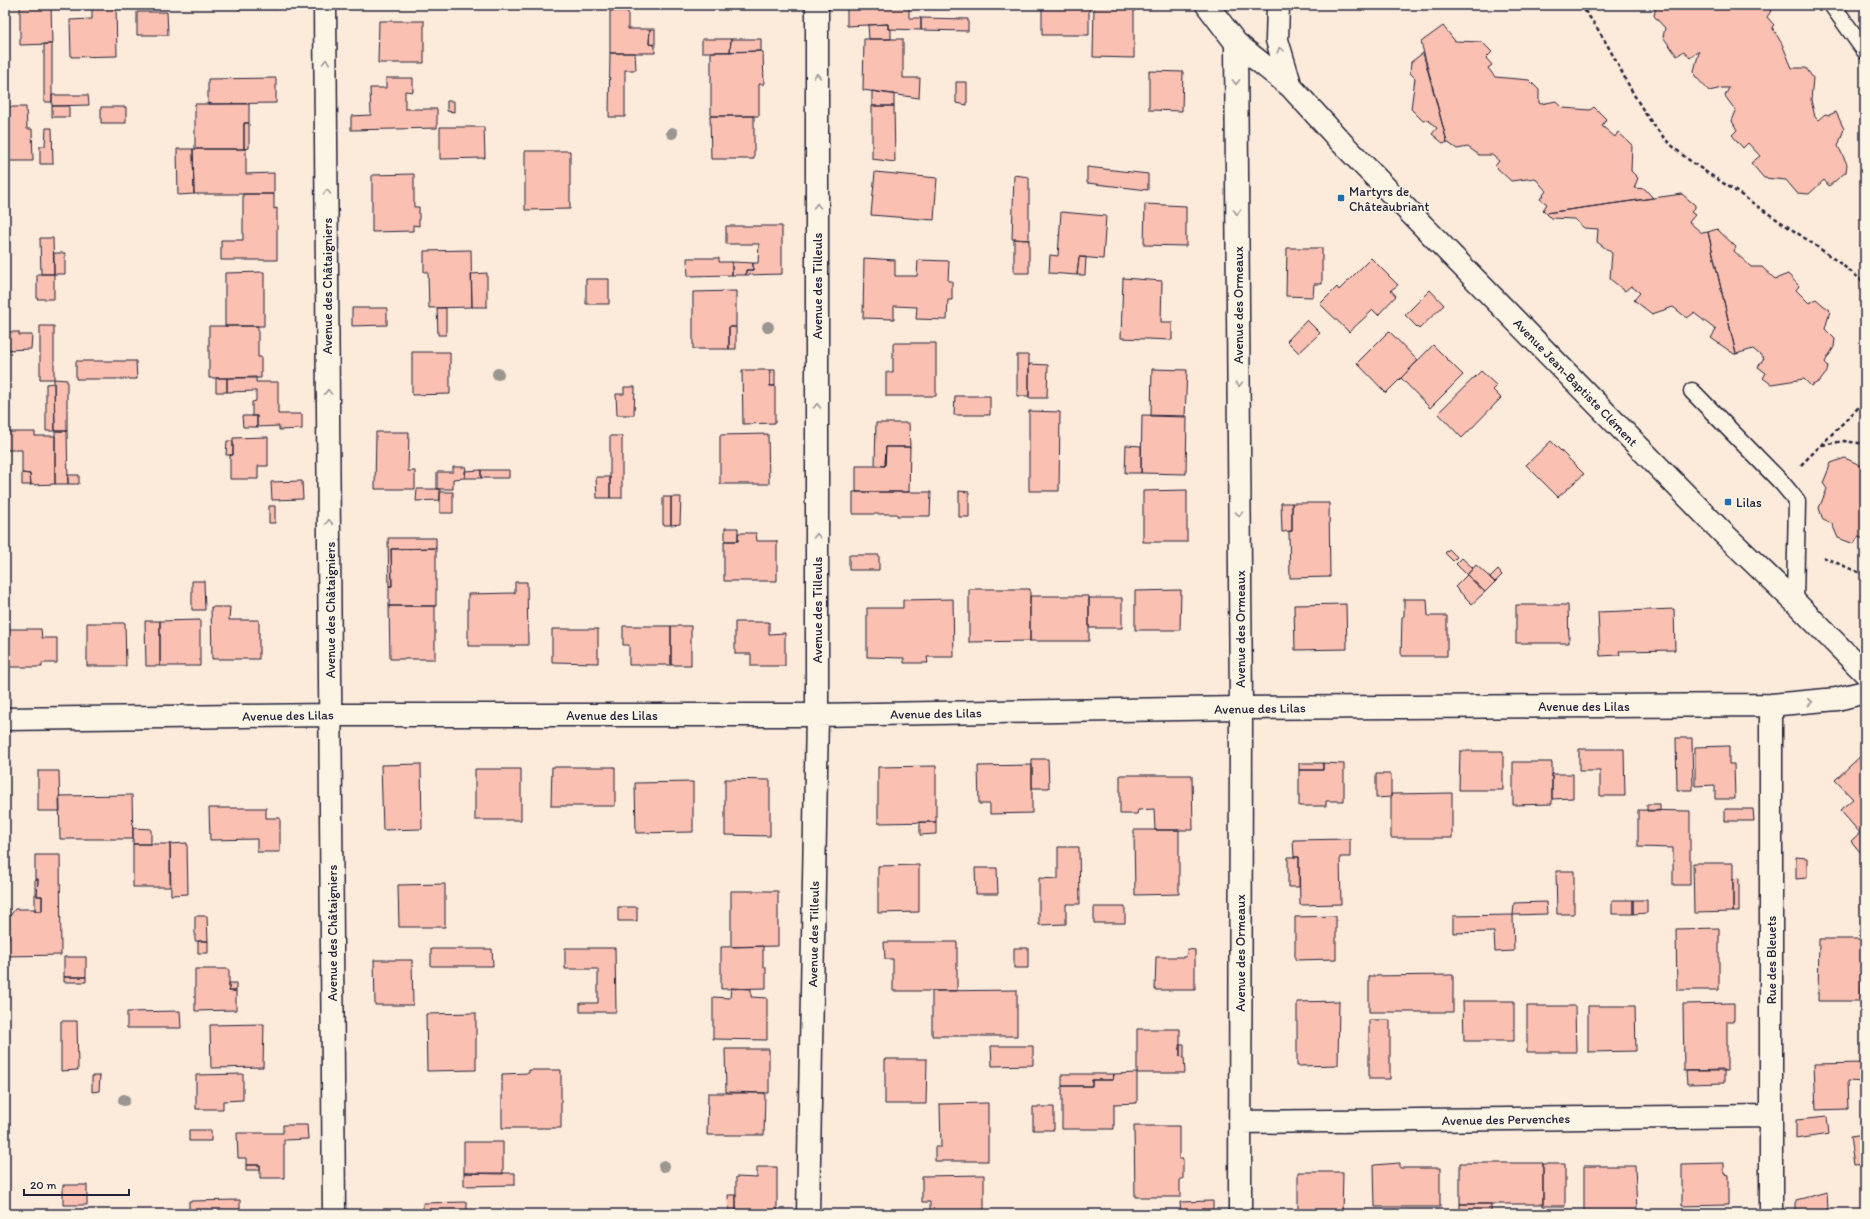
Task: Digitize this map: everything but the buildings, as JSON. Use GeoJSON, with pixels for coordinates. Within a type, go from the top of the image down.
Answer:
{"type":"FeatureCollection","features":[{"type":"Feature","properties":{"kind":"street","name":"Avenue des Châtaigniers"},"geometry":{"type":"LineString","coordinates":[[325,5],[334,1214]]}},
{"type":"Feature","properties":{"kind":"street","name":"Avenue des Tilleuls"},"geometry":{"type":"LineString","coordinates":[[808,1214],[817,715],[817,5]]}},
{"type":"Feature","properties":{"kind":"street","name":"Avenue Jean-Baptiste Clément"},"geometry":{"type":"LineString","coordinates":[[1207,5],[1236,43],[1291,87],[1342,143],[1712,522],[1795,602],[1865,674]]}},
{"type":"Feature","properties":{"kind":"street","name":"Avenue Jean-Baptiste Clément"},"geometry":{"type":"LineString","coordinates":[[1278,5],[1277,40],[1291,87]]}},
{"type":"Feature","properties":{"kind":"street","name":"Avenue des Ormeaux"},"geometry":{"type":"LineString","coordinates":[[1236,43],[1241,708],[1240,1214]]}},
{"type":"Feature","properties":{"kind":"street","name":"Avenue des Lilas"},"geometry":{"type":"LineString","coordinates":[[5,719],[330,715],[817,715],[1241,708],[1771,705],[1837,699],[1865,692]]}},
{"type":"Feature","properties":{"kind":"street","name":"Rue des Bleuets"},"geometry":{"type":"LineString","coordinates":[[1771,705],[1771,1214]]}},
{"type":"Feature","properties":{"kind":"street","name":"Avenue des Pervenches"},"geometry":{"type":"LineString","coordinates":[[1240,1122],[1771,1116]]}},
{"type":"Feature","properties":{"kind":"lane"},"geometry":{"type":"LineString","coordinates":[[1832,5],[1865,51]]}},
{"type":"Feature","properties":{"kind":"lane"},"geometry":{"type":"LineString","coordinates":[[1692,391],[1797,501],[1795,602]]}},
{"type":"Feature","properties":{"kind":"path"},"geometry":{"type":"LineString","coordinates":[[1580,5],[1592,18],[1633,92],[1660,133],[1684,157],[1837,260],[1865,284]]}},
{"type":"Feature","properties":{"kind":"path"},"geometry":{"type":"LineString","coordinates":[[1865,401],[1822,445],[1844,441],[1865,444]]}},
{"type":"Feature","properties":{"kind":"path"},"geometry":{"type":"LineString","coordinates":[[1796,549],[1808,550],[1865,575]]}},
{"type":"Feature","properties":{"kind":"place","name":"Martyrs de Châteaubriant"},"geometry":{"type":"Point","coordinates":[1341,198]}},
{"type":"Feature","properties":{"kind":"place","name":"Lilas"},"geometry":{"type":"Point","coordinates":[1728,502]}}]}
